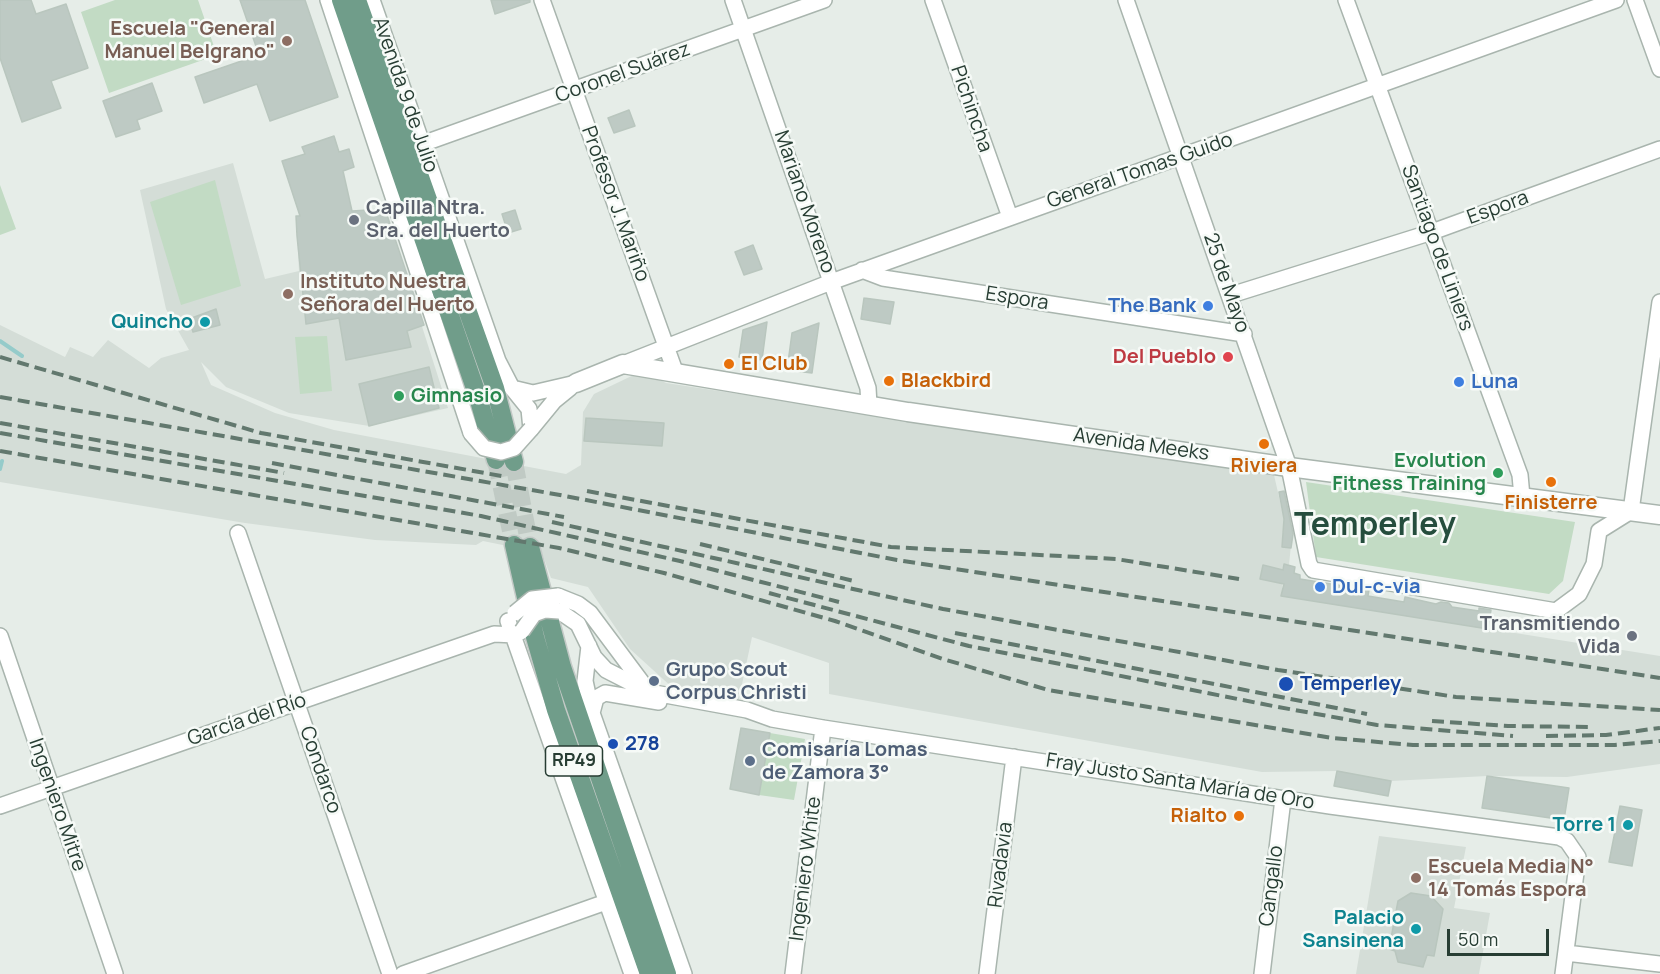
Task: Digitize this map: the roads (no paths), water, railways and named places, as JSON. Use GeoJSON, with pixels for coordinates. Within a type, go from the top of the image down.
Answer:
{"type":"FeatureCollection","features":[{"type":"Feature","properties":{"kind":"main road"},"geometry":{"type":"LineString","coordinates":[[341,0],[478,397],[496,460]]}},
{"type":"Feature","properties":{"kind":"main road"},"geometry":{"type":"LineString","coordinates":[[357,0],[495,388],[514,462]]}},
{"type":"Feature","properties":{"kind":"main road","name":"RP49"},"geometry":{"type":"LineString","coordinates":[[649,974],[556,710],[535,637],[522,546],[668,974]]}},
{"type":"Feature","properties":{"kind":"street"},"geometry":{"type":"LineString","coordinates":[[328,0],[471,434],[484,448],[501,452],[514,448],[554,401],[576,383]]}},
{"type":"Feature","properties":{"kind":"street","name":"Avenida 9 de Julio"},"geometry":{"type":"LineString","coordinates":[[372,0],[498,362],[512,388],[529,409],[531,429]]}},
{"type":"Feature","properties":{"kind":"street","name":"Profesor J. Mariño"},"geometry":{"type":"LineString","coordinates":[[542,0],[676,374]]}},
{"type":"Feature","properties":{"kind":"street","name":"Mariano Moreno"},"geometry":{"type":"LineString","coordinates":[[733,0],[868,388],[868,405]]}},
{"type":"Feature","properties":{"kind":"street","name":"Coronel Suárez"},"geometry":{"type":"LineString","coordinates":[[422,144],[824,0]]}},
{"type":"Feature","properties":{"kind":"street","name":"Pichincha"},"geometry":{"type":"LineString","coordinates":[[933,0],[1010,217]]}},
{"type":"Feature","properties":{"kind":"street","name":"25 de Mayo"},"geometry":{"type":"LineString","coordinates":[[1126,0],[1231,295],[1289,467],[1309,564],[1313,570],[1556,610],[1579,594],[1594,564],[1599,531],[1631,511]]}},
{"type":"Feature","properties":{"kind":"street","name":"Santiago de Liniers"},"geometry":{"type":"LineString","coordinates":[[1346,0],[1520,475],[1522,496]]}},
{"type":"Feature","properties":{"kind":"street","name":"General Tomas Guido"},"geometry":{"type":"LineString","coordinates":[[623,364],[862,270],[1181,158],[1616,0]]}},
{"type":"Feature","properties":{"kind":"street"},"geometry":{"type":"LineString","coordinates":[[1635,0],[1660,69]]}},
{"type":"Feature","properties":{"kind":"street","name":"Espora"},"geometry":{"type":"LineString","coordinates":[[1231,295],[1431,232],[1660,149]]}},
{"type":"Feature","properties":{"kind":"street","name":"Espora"},"geometry":{"type":"LineString","coordinates":[[862,270],[882,279],[1244,334]]}},
{"type":"Feature","properties":{"kind":"street"},"geometry":{"type":"LineString","coordinates":[[1631,511],[1660,308]]}},
{"type":"Feature","properties":{"kind":"street"},"geometry":{"type":"LineString","coordinates":[[512,388],[533,393],[576,383],[623,364]]}},
{"type":"Feature","properties":{"kind":"street","name":"Avenida Meeks"},"geometry":{"type":"LineString","coordinates":[[623,364],[868,405],[1289,467],[1660,515]]}},
{"type":"Feature","properties":{"kind":"street","name":"Condarco"},"geometry":{"type":"LineString","coordinates":[[238,533],[390,974]]}},
{"type":"Feature","properties":{"kind":"street","name":"García del Río"},"geometry":{"type":"LineString","coordinates":[[494,634],[532,599],[558,604]]}},
{"type":"Feature","properties":{"kind":"street"},"geometry":{"type":"LineString","coordinates":[[518,633],[534,614],[558,604],[578,604],[590,614],[651,696]]}},
{"type":"Feature","properties":{"kind":"street"},"geometry":{"type":"LineString","coordinates":[[558,604],[574,620],[600,665],[611,675],[651,696]]}},
{"type":"Feature","properties":{"kind":"street"},"geometry":{"type":"LineString","coordinates":[[512,617],[632,974]]}},
{"type":"Feature","properties":{"kind":"street","name":"García del Río"},"geometry":{"type":"LineString","coordinates":[[0,806],[494,634],[518,633]]}},
{"type":"Feature","properties":{"kind":"street","name":"Ingeniero Mitre"},"geometry":{"type":"LineString","coordinates":[[0,636],[115,974]]}},
{"type":"Feature","properties":{"kind":"street"},"geometry":{"type":"LineString","coordinates":[[589,646],[585,681],[592,713],[684,974]]}},
{"type":"Feature","properties":{"kind":"street","name":"Fray Justo Santa María de Oro"},"geometry":{"type":"LineString","coordinates":[[592,713],[596,698],[605,693],[651,696],[747,710],[772,719],[823,728],[1282,798],[1559,837],[1567,841],[1578,857],[1566,953]]}},
{"type":"Feature","properties":{"kind":"street","name":"Ingeniero White"},"geometry":{"type":"LineString","coordinates":[[793,974],[823,728]]}},
{"type":"Feature","properties":{"kind":"street","name":"Rivadavia"},"geometry":{"type":"LineString","coordinates":[[987,974],[1014,757]]}},
{"type":"Feature","properties":{"kind":"street","name":"Cangallo"},"geometry":{"type":"LineString","coordinates":[[1262,974],[1282,798]]}},
{"type":"Feature","properties":{"kind":"street"},"geometry":{"type":"LineString","coordinates":[[403,974],[606,902]]}},
{"type":"Feature","properties":{"kind":"street"},"geometry":{"type":"LineString","coordinates":[[1563,974],[1566,953],[1660,964]]}},
{"type":"Feature","properties":{"kind":"waterway"},"geometry":{"type":"LineString","coordinates":[[0,341],[22,356]]}},
{"type":"Feature","properties":{"kind":"waterway"},"geometry":{"type":"LineString","coordinates":[[0,469],[2,461]]}},
{"type":"Feature","properties":{"kind":"tunnel"},"geometry":{"type":"LineString","coordinates":[[496,460],[514,545]]}},
{"type":"Feature","properties":{"kind":"tunnel"},"geometry":{"type":"LineString","coordinates":[[514,462],[530,547]]}},
{"type":"Feature","properties":{"kind":"railway"},"geometry":{"type":"LineString","coordinates":[[0,357],[261,433],[507,477]]}},
{"type":"Feature","properties":{"kind":"railway"},"geometry":{"type":"LineString","coordinates":[[0,397],[560,495],[897,560],[1660,678]]}},
{"type":"Feature","properties":{"kind":"railway"},"geometry":{"type":"LineString","coordinates":[[0,423],[284,473]]}},
{"type":"Feature","properties":{"kind":"railway"},"geometry":{"type":"LineString","coordinates":[[0,433],[481,516],[680,561],[839,602]]}},
{"type":"Feature","properties":{"kind":"railway"},"geometry":{"type":"LineString","coordinates":[[0,451],[559,548],[664,573],[835,621],[943,659],[1048,690],[1332,738],[1413,745],[1615,745],[1660,741]]}},
{"type":"Feature","properties":{"kind":"railway"},"geometry":{"type":"LineString","coordinates":[[272,463],[564,517]]}},
{"type":"Feature","properties":{"kind":"railway"},"geometry":{"type":"LineString","coordinates":[[587,491],[891,547],[1116,559],[1239,579]]}},
{"type":"Feature","properties":{"kind":"railway"},"geometry":{"type":"LineString","coordinates":[[552,522],[943,609],[1278,670],[1456,697],[1660,710]]}},
{"type":"Feature","properties":{"kind":"railway"},"geometry":{"type":"LineString","coordinates":[[700,544],[854,581]]}},
{"type":"Feature","properties":{"kind":"railway"},"geometry":{"type":"LineString","coordinates":[[769,593],[969,646],[1273,706],[1377,725],[1513,736]]}},
{"type":"Feature","properties":{"kind":"railway"},"geometry":{"type":"LineString","coordinates":[[955,633],[1367,714]]}},
{"type":"Feature","properties":{"kind":"railway"},"geometry":{"type":"LineString","coordinates":[[1432,721],[1508,726],[1588,727]]}},
{"type":"Feature","properties":{"kind":"railway"},"geometry":{"type":"LineString","coordinates":[[1546,736],[1606,735],[1660,728]]}},
{"type":"Feature","properties":{"kind":"place","name":"Escuela \"General Manuel Belgrano\""},"geometry":{"type":"Point","coordinates":[287,41]}},
{"type":"Feature","properties":{"kind":"place","name":"Capilla Ntra. Sra. del Huerto"},"geometry":{"type":"Point","coordinates":[354,220]}},
{"type":"Feature","properties":{"kind":"place","name":"Instituto Nuestra Señora del Huerto"},"geometry":{"type":"Point","coordinates":[288,294]}},
{"type":"Feature","properties":{"kind":"place","name":"The Bank"},"geometry":{"type":"Point","coordinates":[1208,306]}},
{"type":"Feature","properties":{"kind":"place","name":"Quincho"},"geometry":{"type":"Point","coordinates":[205,322]}},
{"type":"Feature","properties":{"kind":"place","name":"Del Pueblo"},"geometry":{"type":"Point","coordinates":[1228,357]}},
{"type":"Feature","properties":{"kind":"place","name":"El Club"},"geometry":{"type":"Point","coordinates":[729,364]}},
{"type":"Feature","properties":{"kind":"place","name":"Blackbird"},"geometry":{"type":"Point","coordinates":[889,381]}},
{"type":"Feature","properties":{"kind":"place","name":"Luna"},"geometry":{"type":"Point","coordinates":[1459,382]}},
{"type":"Feature","properties":{"kind":"place","name":"Gimnasio"},"geometry":{"type":"Point","coordinates":[399,396]}},
{"type":"Feature","properties":{"kind":"place","name":"Riviera"},"geometry":{"type":"Point","coordinates":[1264,444]}},
{"type":"Feature","properties":{"kind":"place","name":"Evolution Fitness Training"},"geometry":{"type":"Point","coordinates":[1498,473]}},
{"type":"Feature","properties":{"kind":"place","name":"Finisterre"},"geometry":{"type":"Point","coordinates":[1551,482]}},
{"type":"Feature","properties":{"kind":"place","name":"Dul-c-via"},"geometry":{"type":"Point","coordinates":[1320,587]}},
{"type":"Feature","properties":{"kind":"place","name":"Transmitiendo Vida"},"geometry":{"type":"Point","coordinates":[1632,636]}},
{"type":"Feature","properties":{"kind":"place","name":"Grupo Scout Corpus Christi"},"geometry":{"type":"Point","coordinates":[654,681]}},
{"type":"Feature","properties":{"kind":"place","name":"Temperley"},"geometry":{"type":"Point","coordinates":[1286,684]}},
{"type":"Feature","properties":{"kind":"place","name":"278"},"geometry":{"type":"Point","coordinates":[613,744]}},
{"type":"Feature","properties":{"kind":"place","name":"Comisaría Lomas de Zamora 3°"},"geometry":{"type":"Point","coordinates":[750,761]}},
{"type":"Feature","properties":{"kind":"place","name":"Rialto"},"geometry":{"type":"Point","coordinates":[1239,816]}},
{"type":"Feature","properties":{"kind":"place","name":"Torre 1"},"geometry":{"type":"Point","coordinates":[1628,825]}},
{"type":"Feature","properties":{"kind":"place","name":"Escuela Media N° 14 Tomás Espora"},"geometry":{"type":"Point","coordinates":[1416,878]}},
{"type":"Feature","properties":{"kind":"place","name":"Palacio Sansinena"},"geometry":{"type":"Point","coordinates":[1416,929]}},
{"type":"Feature","properties":{"kind":"district","name":"Temperley"},"geometry":{"type":"Point","coordinates":[1375,526]}}]}
